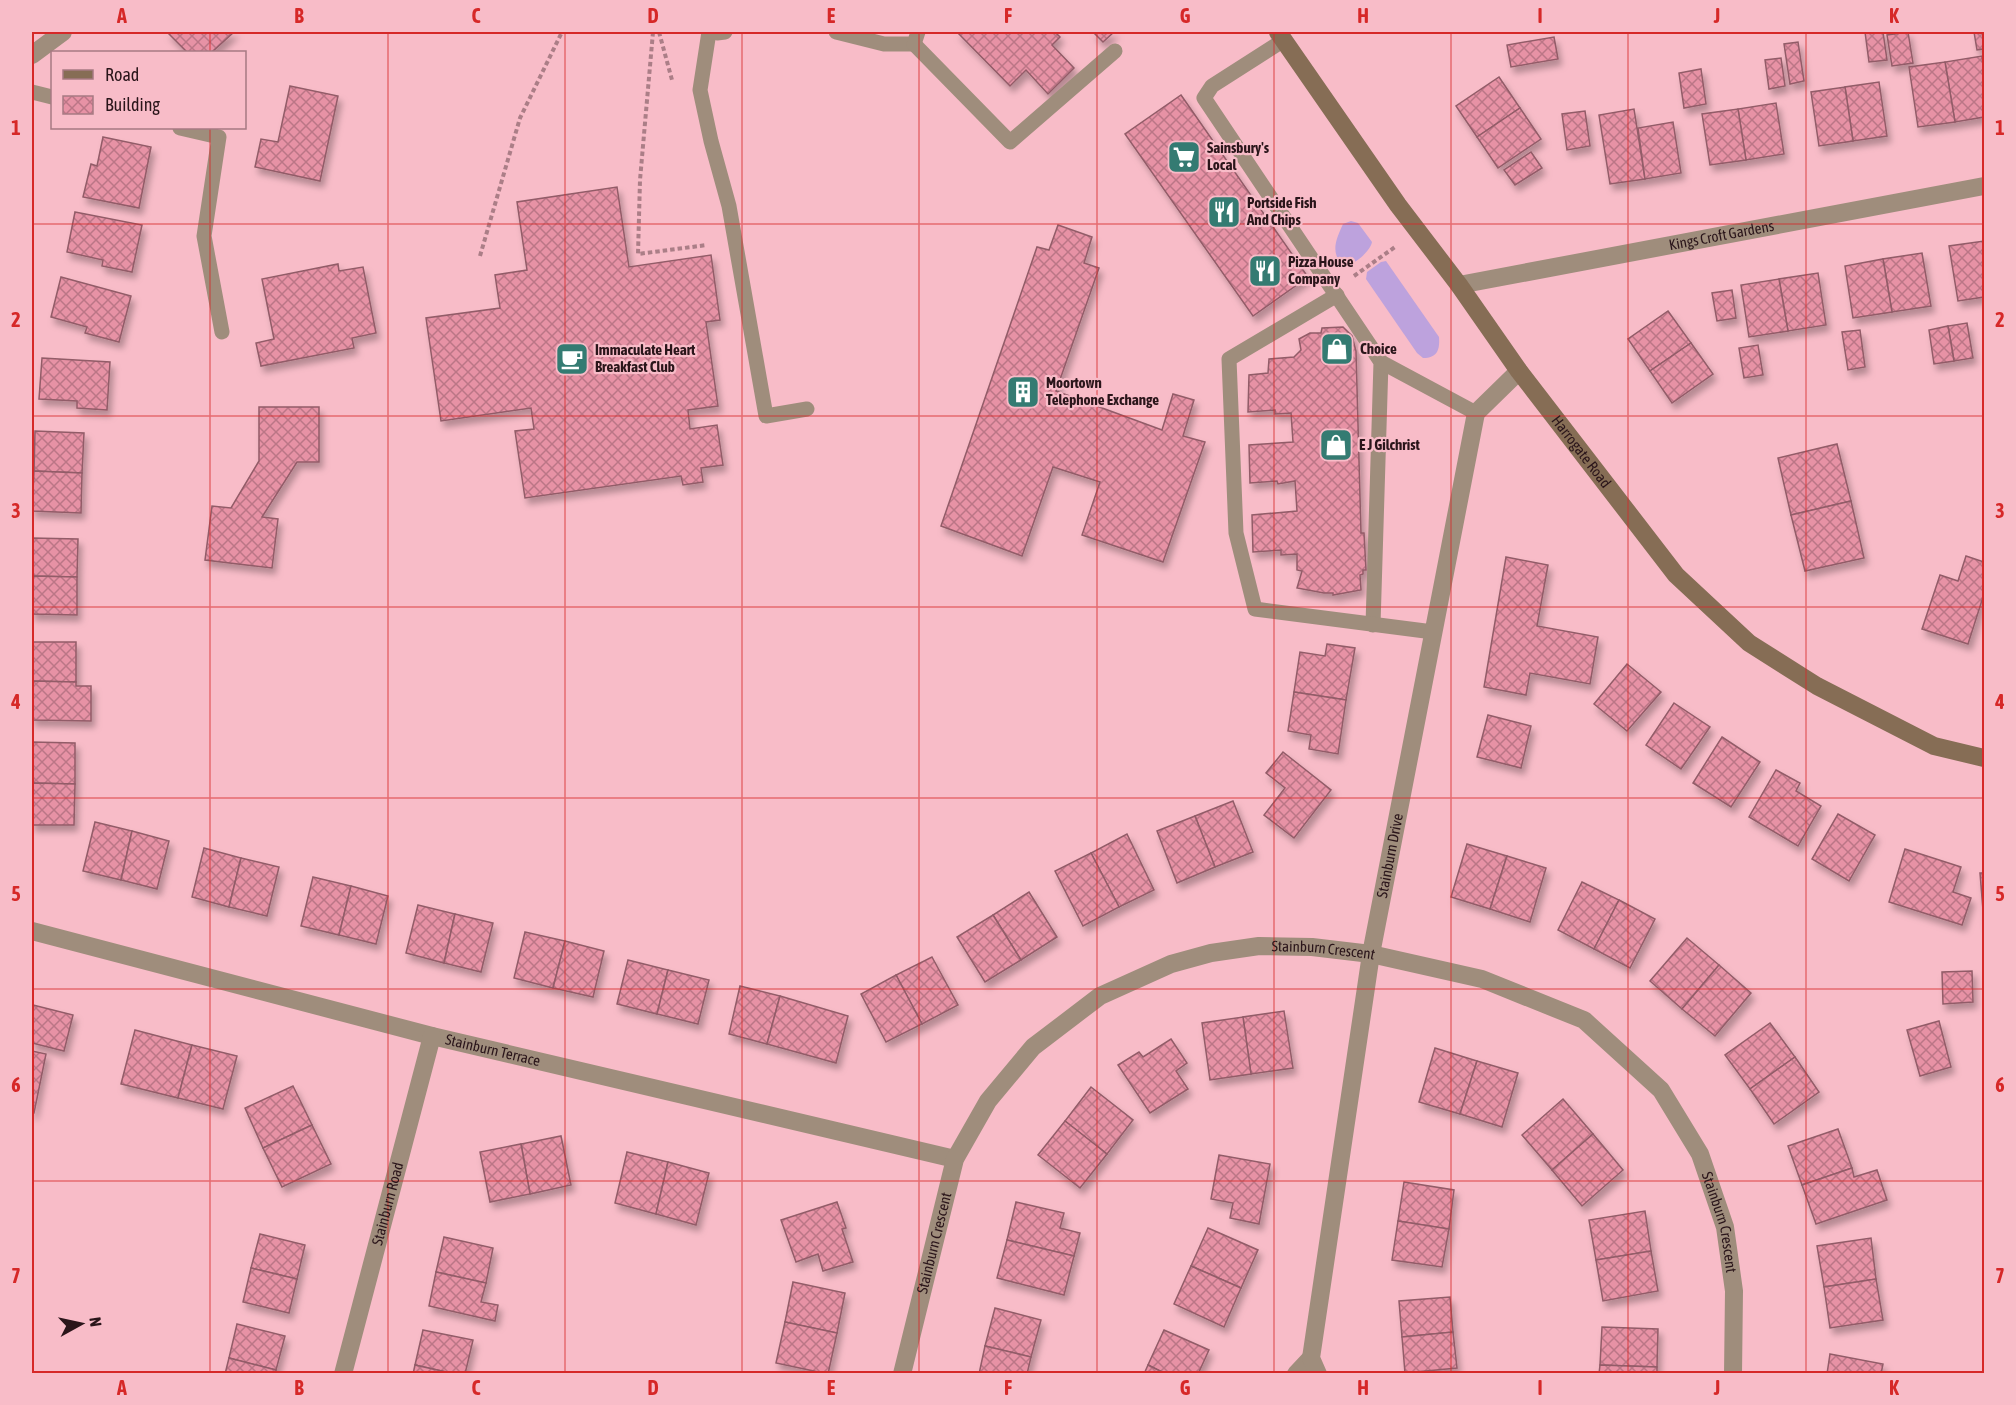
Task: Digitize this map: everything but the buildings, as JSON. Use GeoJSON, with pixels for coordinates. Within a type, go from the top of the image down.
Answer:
{"type":"FeatureCollection","features":[{"type":"Feature","properties":{"kind":"street"},"geometry":{"type":"LineString","coordinates":[[32,55],[63,32]]}},
{"type":"Feature","properties":{"kind":"street","name":"Harrogate Road"},"geometry":{"type":"LineString","coordinates":[[1281,36],[1398,205],[1459,285],[1519,371],[1676,574],[1749,643],[1817,686],[1934,746],[1984,758]]}},
{"type":"Feature","properties":{"kind":"street","name":"Kings Croft Gardens"},"geometry":{"type":"LineString","coordinates":[[1459,285],[1984,186]]}},
{"type":"Feature","properties":{"kind":"street"},"geometry":{"type":"LineString","coordinates":[[1476,413],[1519,371]]}},
{"type":"Feature","properties":{"kind":"street","name":"Stainburn Drive"},"geometry":{"type":"LineString","coordinates":[[1296,1374],[1314,1366],[1371,954],[1476,413]]}},
{"type":"Feature","properties":{"kind":"street","name":"Stainburn Terrace"},"geometry":{"type":"LineString","coordinates":[[32,931],[432,1036],[955,1159]]}},
{"type":"Feature","properties":{"kind":"street","name":"Stainburn Crescent"},"geometry":{"type":"LineString","coordinates":[[902,1374],[955,1159],[988,1101],[1033,1047],[1100,996],[1171,964],[1211,953],[1259,946],[1312,946],[1371,954],[1482,979],[1584,1020],[1661,1090],[1700,1154],[1725,1227],[1734,1291],[1733,1374]]}},
{"type":"Feature","properties":{"kind":"street","name":"Stainburn Road"},"geometry":{"type":"LineString","coordinates":[[343,1374],[432,1036]]}},
{"type":"Feature","properties":{"kind":"lane"},"geometry":{"type":"LineString","coordinates":[[709,32],[700,90],[729,206],[766,416],[807,409]]}},
{"type":"Feature","properties":{"kind":"lane"},"geometry":{"type":"LineString","coordinates":[[714,32],[725,32]]}},
{"type":"Feature","properties":{"kind":"lane"},"geometry":{"type":"LineString","coordinates":[[836,32],[884,44],[916,38],[1010,142],[1115,51]]}},
{"type":"Feature","properties":{"kind":"lane"},"geometry":{"type":"LineString","coordinates":[[1281,36],[1212,86],[1204,98],[1380,362],[1476,413]]}},
{"type":"Feature","properties":{"kind":"lane"},"geometry":{"type":"LineString","coordinates":[[32,92],[51,97]]}},
{"type":"Feature","properties":{"kind":"lane"},"geometry":{"type":"LineString","coordinates":[[184,129],[219,137],[204,236],[222,332]]}},
{"type":"Feature","properties":{"kind":"lane"},"geometry":{"type":"LineString","coordinates":[[1336,293],[1229,359],[1236,533],[1255,609],[1433,633]]}},
{"type":"Feature","properties":{"kind":"lane"},"geometry":{"type":"LineString","coordinates":[[1373,625],[1380,362]]}},
{"type":"Feature","properties":{"kind":"path"},"geometry":{"type":"LineString","coordinates":[[480,256],[520,118],[562,32]]}},
{"type":"Feature","properties":{"kind":"path"},"geometry":{"type":"LineString","coordinates":[[653,32],[640,180],[638,254],[716,244]]}},
{"type":"Feature","properties":{"kind":"path"},"geometry":{"type":"LineString","coordinates":[[659,32],[674,87]]}},
{"type":"Feature","properties":{"kind":"path"},"geometry":{"type":"LineString","coordinates":[[1336,293],[1418,231]]}},
{"type":"Feature","properties":{"kind":"shaded area"},"geometry":{"type":"Polygon","coordinates":[[[1351,221],[1358,223],[1372,242],[1360,258],[1343,266],[1335,251],[1343,224],[1351,221]]]}},
{"type":"Feature","properties":{"kind":"shaded area"},"geometry":{"type":"Polygon","coordinates":[[[1386,261],[1439,337],[1437,352],[1432,357],[1423,358],[1417,353],[1366,279],[1367,272],[1386,261]]]}},
{"type":"Feature","properties":{"kind":"place","name":"Sainsbury's Local"},"geometry":{"type":"Point","coordinates":[1184,157]}},
{"type":"Feature","properties":{"kind":"place","name":"Portside Fish And Chips"},"geometry":{"type":"Point","coordinates":[1224,212]}},
{"type":"Feature","properties":{"kind":"place","name":"Pizza House Company"},"geometry":{"type":"Point","coordinates":[1265,271]}},
{"type":"Feature","properties":{"kind":"place","name":"Choice"},"geometry":{"type":"Point","coordinates":[1337,349]}},
{"type":"Feature","properties":{"kind":"place","name":"Immaculate Heart Breakfast Club"},"geometry":{"type":"Point","coordinates":[572,359]}},
{"type":"Feature","properties":{"kind":"place","name":"Moortown Telephone Exchange"},"geometry":{"type":"Point","coordinates":[1023,392]}},
{"type":"Feature","properties":{"kind":"place","name":"E J Gilchrist"},"geometry":{"type":"Point","coordinates":[1336,445]}}]}
